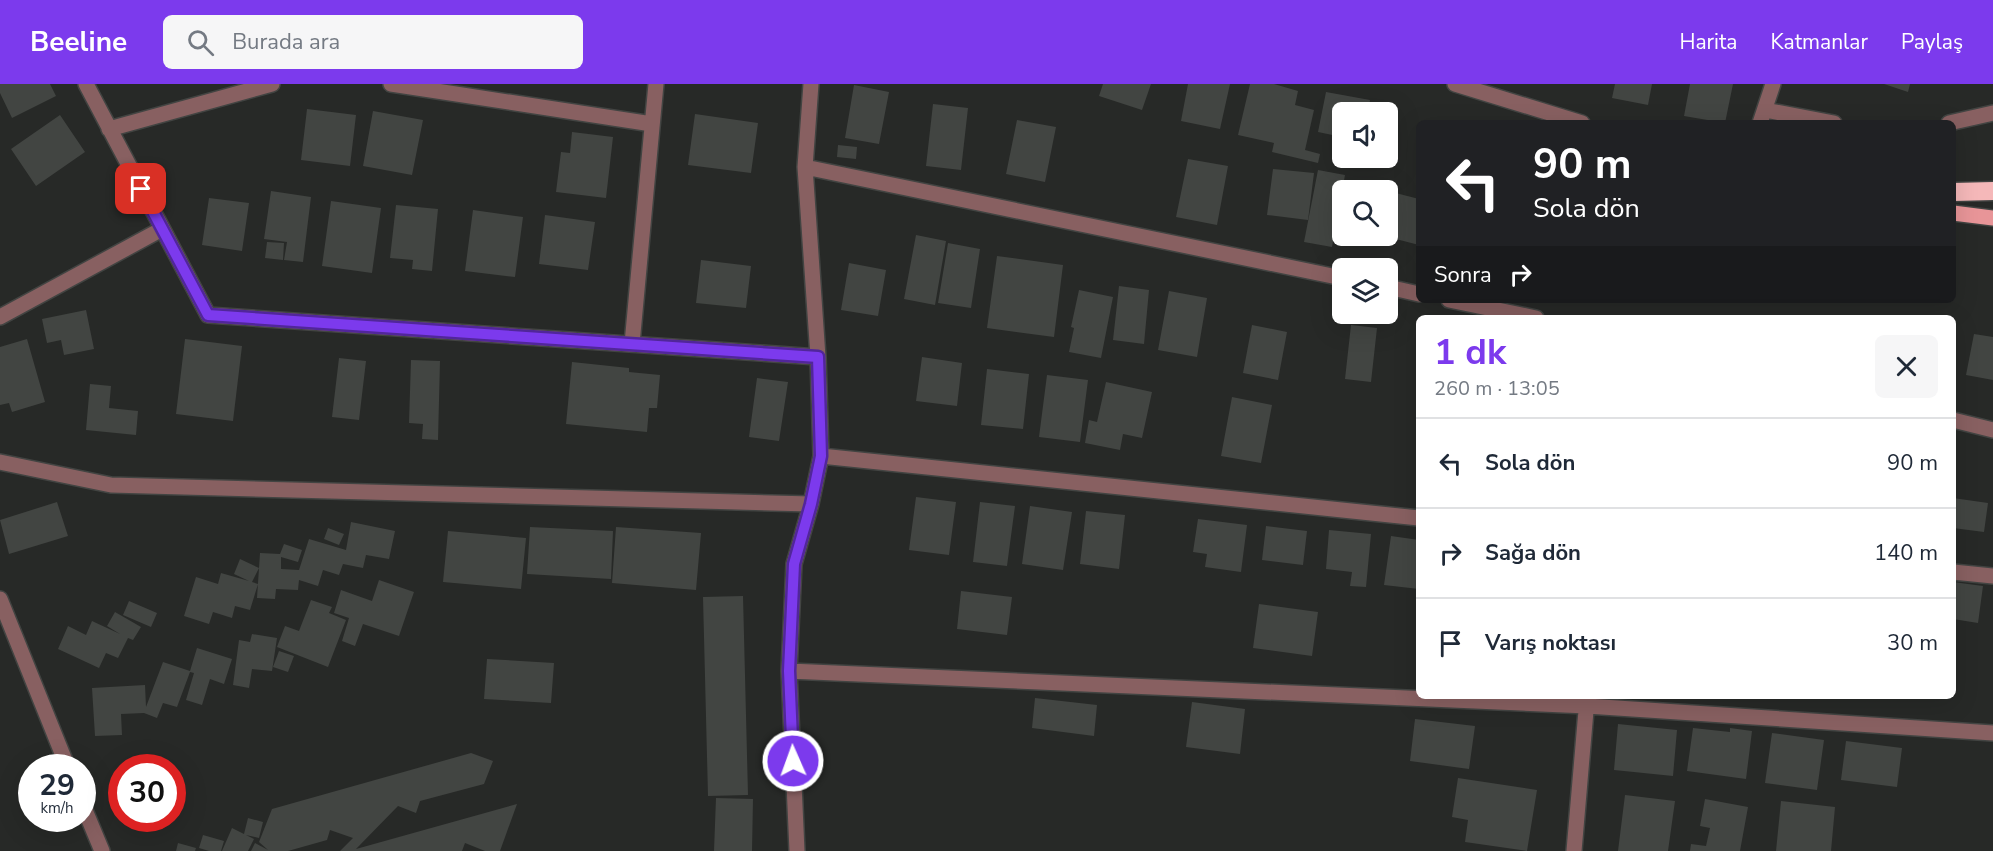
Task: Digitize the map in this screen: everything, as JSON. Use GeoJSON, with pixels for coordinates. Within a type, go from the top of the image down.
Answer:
{"type":"FeatureCollection","features":[{"type":"Feature","properties":{"kind":"highway"},"geometry":{"type":"LineString","coordinates":[[1956,192],[1993,191]]}},
{"type":"Feature","properties":{"kind":"main road"},"geometry":{"type":"LineString","coordinates":[[1956,213],[1993,218]]}},
{"type":"Feature","properties":{"kind":"street"},"geometry":{"type":"LineString","coordinates":[[86,84],[208,315],[818,357]]}},
{"type":"Feature","properties":{"kind":"street"},"geometry":{"type":"LineString","coordinates":[[109,129],[272,84]]}},
{"type":"Feature","properties":{"kind":"street"},"geometry":{"type":"LineString","coordinates":[[391,84],[652,124]]}},
{"type":"Feature","properties":{"kind":"street"},"geometry":{"type":"LineString","coordinates":[[632,344],[656,84]]}},
{"type":"Feature","properties":{"kind":"street"},"geometry":{"type":"LineString","coordinates":[[797,851],[789,671],[794,564],[811,504],[821,456],[818,357],[805,167],[811,84]]}},
{"type":"Feature","properties":{"kind":"street"},"geometry":{"type":"LineString","coordinates":[[1455,84],[1572,120]]}},
{"type":"Feature","properties":{"kind":"street"},"geometry":{"type":"LineString","coordinates":[[1773,84],[1762,116],[1803,120]]}},
{"type":"Feature","properties":{"kind":"street"},"geometry":{"type":"LineString","coordinates":[[1956,121],[1993,113]]}},
{"type":"Feature","properties":{"kind":"street"},"geometry":{"type":"LineString","coordinates":[[805,167],[1332,276]]}},
{"type":"Feature","properties":{"kind":"street"},"geometry":{"type":"LineString","coordinates":[[0,317],[162,229]]}},
{"type":"Feature","properties":{"kind":"street"},"geometry":{"type":"LineString","coordinates":[[1398,289],[1416,293]]}},
{"type":"Feature","properties":{"kind":"street"},"geometry":{"type":"LineString","coordinates":[[1464,303],[1522,315]]}},
{"type":"Feature","properties":{"kind":"street"},"geometry":{"type":"LineString","coordinates":[[1956,421],[1993,430]]}},
{"type":"Feature","properties":{"kind":"street"},"geometry":{"type":"LineString","coordinates":[[821,456],[1416,518]]}},
{"type":"Feature","properties":{"kind":"street"},"geometry":{"type":"LineString","coordinates":[[0,462],[111,485],[811,504]]}},
{"type":"Feature","properties":{"kind":"street"},"geometry":{"type":"LineString","coordinates":[[1956,572],[1993,576]]}},
{"type":"Feature","properties":{"kind":"street"},"geometry":{"type":"LineString","coordinates":[[0,599],[62,754]]}},
{"type":"Feature","properties":{"kind":"street"},"geometry":{"type":"LineString","coordinates":[[789,671],[1416,695]]}},
{"type":"Feature","properties":{"kind":"street"},"geometry":{"type":"LineString","coordinates":[[1534,699],[1587,701],[1993,733]]}},
{"type":"Feature","properties":{"kind":"street"},"geometry":{"type":"LineString","coordinates":[[1574,851],[1587,701]]}},
{"type":"Feature","properties":{"kind":"street"},"geometry":{"type":"LineString","coordinates":[[94,832],[102,851]]}},
{"type":"Feature","properties":{"kind":"building"},"geometry":{"type":"Polygon","coordinates":[[[0,84],[50,84],[56,96],[12,118],[0,93],[0,84]]]}},
{"type":"Feature","properties":{"kind":"building"},"geometry":{"type":"Polygon","coordinates":[[[1103,84],[1151,84],[1142,110],[1099,96],[1103,84]]]}},
{"type":"Feature","properties":{"kind":"building"},"geometry":{"type":"Polygon","coordinates":[[[1188,84],[1230,84],[1220,129],[1181,121],[1188,84]]]}},
{"type":"Feature","properties":{"kind":"building"},"geometry":{"type":"Polygon","coordinates":[[[1250,84],[1274,84],[1298,91],[1295,105],[1314,110],[1305,150],[1320,154],[1318,163],[1272,152],[1274,143],[1238,135],[1250,84]]]}},
{"type":"Feature","properties":{"kind":"building"},"geometry":{"type":"Polygon","coordinates":[[[1615,84],[1652,84],[1648,105],[1612,98],[1615,84]]]}},
{"type":"Feature","properties":{"kind":"building"},"geometry":{"type":"Polygon","coordinates":[[[1690,84],[1733,84],[1726,120],[1684,116],[1690,84]]]}},
{"type":"Feature","properties":{"kind":"building"},"geometry":{"type":"Polygon","coordinates":[[[1884,84],[1910,84],[1908,92],[1884,84]]]}},
{"type":"Feature","properties":{"kind":"building"},"geometry":{"type":"Polygon","coordinates":[[[854,85],[889,92],[879,144],[845,138],[854,85]]]}},
{"type":"Feature","properties":{"kind":"building"},"geometry":{"type":"Polygon","coordinates":[[[1326,92],[1370,100],[1370,102],[1332,102],[1332,135],[1318,132],[1326,92]]]}},
{"type":"Feature","properties":{"kind":"building"},"geometry":{"type":"Polygon","coordinates":[[[933,104],[968,108],[961,170],[926,166],[933,104]]]}},
{"type":"Feature","properties":{"kind":"building"},"geometry":{"type":"Polygon","coordinates":[[[307,109],[356,115],[350,166],[301,160],[307,109]]]}},
{"type":"Feature","properties":{"kind":"building"},"geometry":{"type":"Polygon","coordinates":[[[373,111],[423,120],[412,175],[363,166],[373,111]]]}},
{"type":"Feature","properties":{"kind":"building"},"geometry":{"type":"Polygon","coordinates":[[[695,114],[758,123],[751,173],[688,165],[695,114]]]}},
{"type":"Feature","properties":{"kind":"building"},"geometry":{"type":"Polygon","coordinates":[[[60,115],[85,152],[36,186],[11,149],[60,115]]]}},
{"type":"Feature","properties":{"kind":"building"},"geometry":{"type":"Polygon","coordinates":[[[1017,120],[1056,127],[1045,182],[1006,174],[1017,120]]]}},
{"type":"Feature","properties":{"kind":"building"},"geometry":{"type":"Polygon","coordinates":[[[572,132],[613,137],[606,198],[556,192],[561,152],[570,153],[572,132]]]}},
{"type":"Feature","properties":{"kind":"building"},"geometry":{"type":"Polygon","coordinates":[[[838,145],[857,147],[856,159],[837,157],[838,145]]]}},
{"type":"Feature","properties":{"kind":"building"},"geometry":{"type":"Polygon","coordinates":[[[1188,159],[1228,166],[1217,225],[1176,217],[1188,159]]]}},
{"type":"Feature","properties":{"kind":"building"},"geometry":{"type":"Polygon","coordinates":[[[1273,169],[1314,173],[1308,220],[1267,215],[1273,169]]]}},
{"type":"Feature","properties":{"kind":"building"},"geometry":{"type":"Polygon","coordinates":[[[1318,170],[1345,175],[1344,180],[1332,180],[1332,247],[1304,242],[1318,170]]]}},
{"type":"Feature","properties":{"kind":"building"},"geometry":{"type":"Polygon","coordinates":[[[271,191],[311,197],[303,262],[284,260],[287,242],[264,239],[271,191]]]}},
{"type":"Feature","properties":{"kind":"building"},"geometry":{"type":"Polygon","coordinates":[[[1398,194],[1416,198],[1416,244],[1398,240],[1398,194]]]}},
{"type":"Feature","properties":{"kind":"building"},"geometry":{"type":"Polygon","coordinates":[[[209,198],[249,203],[242,251],[202,245],[209,198]]]}},
{"type":"Feature","properties":{"kind":"building"},"geometry":{"type":"Polygon","coordinates":[[[331,201],[381,208],[372,273],[322,266],[331,201]]]}},
{"type":"Feature","properties":{"kind":"building"},"geometry":{"type":"Polygon","coordinates":[[[396,205],[438,209],[432,271],[412,269],[413,260],[390,258],[396,205]]]}},
{"type":"Feature","properties":{"kind":"building"},"geometry":{"type":"Polygon","coordinates":[[[473,210],[523,217],[515,277],[465,271],[473,210]]]}},
{"type":"Feature","properties":{"kind":"building"},"geometry":{"type":"Polygon","coordinates":[[[545,215],[595,222],[588,270],[539,264],[545,215]]]}},
{"type":"Feature","properties":{"kind":"building"},"geometry":{"type":"Polygon","coordinates":[[[916,235],[946,241],[935,305],[904,299],[916,235]]]}},
{"type":"Feature","properties":{"kind":"building"},"geometry":{"type":"Polygon","coordinates":[[[267,242],[284,243],[283,260],[265,258],[267,242]]]}},
{"type":"Feature","properties":{"kind":"building"},"geometry":{"type":"Polygon","coordinates":[[[948,243],[980,249],[971,308],[938,303],[948,243]]]}},
{"type":"Feature","properties":{"kind":"building"},"geometry":{"type":"Polygon","coordinates":[[[997,256],[1063,265],[1054,337],[987,328],[997,256]]]}},
{"type":"Feature","properties":{"kind":"building"},"geometry":{"type":"Polygon","coordinates":[[[701,260],[751,266],[746,308],[696,303],[701,260]]]}},
{"type":"Feature","properties":{"kind":"building"},"geometry":{"type":"Polygon","coordinates":[[[849,263],[886,270],[878,316],[841,310],[849,263]]]}},
{"type":"Feature","properties":{"kind":"building"},"geometry":{"type":"Polygon","coordinates":[[[1119,286],[1149,290],[1144,344],[1113,340],[1119,286]]]}},
{"type":"Feature","properties":{"kind":"building"},"geometry":{"type":"Polygon","coordinates":[[[1079,290],[1113,297],[1101,358],[1069,352],[1074,328],[1071,327],[1079,290]]]}},
{"type":"Feature","properties":{"kind":"building"},"geometry":{"type":"Polygon","coordinates":[[[1169,291],[1207,298],[1197,357],[1158,350],[1169,291]]]}},
{"type":"Feature","properties":{"kind":"building"},"geometry":{"type":"Polygon","coordinates":[[[86,310],[94,349],[64,355],[61,340],[47,343],[42,319],[86,310]]]}},
{"type":"Feature","properties":{"kind":"building"},"geometry":{"type":"Polygon","coordinates":[[[1252,325],[1287,332],[1278,380],[1243,373],[1252,325]]]}},
{"type":"Feature","properties":{"kind":"building"},"geometry":{"type":"Polygon","coordinates":[[[1351,325],[1377,328],[1371,382],[1345,379],[1351,325]]]}},
{"type":"Feature","properties":{"kind":"building"},"geometry":{"type":"Polygon","coordinates":[[[1974,334],[1993,337],[1993,380],[1966,375],[1974,334]]]}},
{"type":"Feature","properties":{"kind":"building"},"geometry":{"type":"Polygon","coordinates":[[[27,339],[45,402],[12,412],[9,403],[0,405],[0,347],[27,339]]]}},
{"type":"Feature","properties":{"kind":"building"},"geometry":{"type":"Polygon","coordinates":[[[185,339],[242,346],[233,421],[176,414],[185,339]]]}},
{"type":"Feature","properties":{"kind":"building"},"geometry":{"type":"Polygon","coordinates":[[[922,357],[962,363],[957,406],[916,401],[922,357]]]}},
{"type":"Feature","properties":{"kind":"building"},"geometry":{"type":"Polygon","coordinates":[[[339,358],[366,361],[359,420],[332,417],[339,358]]]}},
{"type":"Feature","properties":{"kind":"building"},"geometry":{"type":"Polygon","coordinates":[[[411,360],[440,361],[438,440],[422,439],[423,424],[409,423],[411,360]]]}},
{"type":"Feature","properties":{"kind":"building"},"geometry":{"type":"Polygon","coordinates":[[[572,362],[629,368],[629,372],[660,375],[657,408],[649,408],[647,432],[566,424],[572,362]]]}},
{"type":"Feature","properties":{"kind":"building"},"geometry":{"type":"Polygon","coordinates":[[[987,369],[1029,374],[1023,429],[981,425],[987,369]]]}},
{"type":"Feature","properties":{"kind":"building"},"geometry":{"type":"Polygon","coordinates":[[[1047,375],[1088,380],[1080,442],[1039,437],[1047,375]]]}},
{"type":"Feature","properties":{"kind":"building"},"geometry":{"type":"Polygon","coordinates":[[[757,378],[788,382],[779,441],[749,437],[757,378]]]}},
{"type":"Feature","properties":{"kind":"building"},"geometry":{"type":"Polygon","coordinates":[[[1106,382],[1152,392],[1142,438],[1123,434],[1120,450],[1085,443],[1089,420],[1097,422],[1106,382]]]}},
{"type":"Feature","properties":{"kind":"building"},"geometry":{"type":"Polygon","coordinates":[[[90,384],[111,386],[109,408],[138,411],[136,435],[86,430],[90,384]]]}},
{"type":"Feature","properties":{"kind":"building"},"geometry":{"type":"Polygon","coordinates":[[[1232,397],[1272,405],[1261,463],[1221,456],[1232,397]]]}},
{"type":"Feature","properties":{"kind":"building"},"geometry":{"type":"Polygon","coordinates":[[[916,497],[956,502],[949,555],[909,550],[916,497]]]}},
{"type":"Feature","properties":{"kind":"building"},"geometry":{"type":"Polygon","coordinates":[[[1956,498],[1988,503],[1984,532],[1956,528],[1956,498]]]}},
{"type":"Feature","properties":{"kind":"building"},"geometry":{"type":"Polygon","coordinates":[[[57,502],[68,536],[9,554],[0,520],[57,502]]]}},
{"type":"Feature","properties":{"kind":"building"},"geometry":{"type":"Polygon","coordinates":[[[980,502],[1015,506],[1007,566],[973,562],[980,502]]]}},
{"type":"Feature","properties":{"kind":"building"},"geometry":{"type":"Polygon","coordinates":[[[1030,506],[1072,512],[1063,570],[1022,564],[1030,506]]]}},
{"type":"Feature","properties":{"kind":"building"},"geometry":{"type":"Polygon","coordinates":[[[1086,511],[1125,515],[1119,569],[1080,564],[1086,511]]]}},
{"type":"Feature","properties":{"kind":"building"},"geometry":{"type":"Polygon","coordinates":[[[1198,519],[1247,525],[1241,572],[1205,567],[1207,554],[1193,552],[1198,519]]]}},
{"type":"Feature","properties":{"kind":"building"},"geometry":{"type":"Polygon","coordinates":[[[351,522],[395,531],[389,559],[366,555],[363,568],[343,564],[339,575],[323,570],[318,586],[299,580],[298,590],[276,589],[275,599],[257,598],[260,553],[280,554],[284,544],[302,550],[298,562],[281,557],[281,569],[299,570],[309,539],[346,550],[351,522]]]}},
{"type":"Feature","properties":{"kind":"building"},"geometry":{"type":"Polygon","coordinates":[[[1266,526],[1307,531],[1303,565],[1262,560],[1266,526]]]}},
{"type":"Feature","properties":{"kind":"building"},"geometry":{"type":"Polygon","coordinates":[[[530,527],[613,531],[611,579],[527,574],[530,527]]]}},
{"type":"Feature","properties":{"kind":"building"},"geometry":{"type":"Polygon","coordinates":[[[616,527],[701,533],[696,590],[612,583],[616,527]]]}},
{"type":"Feature","properties":{"kind":"building"},"geometry":{"type":"Polygon","coordinates":[[[328,528],[344,534],[339,545],[324,539],[328,528]]]}},
{"type":"Feature","properties":{"kind":"building"},"geometry":{"type":"Polygon","coordinates":[[[1329,530],[1371,534],[1366,587],[1350,586],[1352,572],[1326,569],[1329,530]]]}},
{"type":"Feature","properties":{"kind":"building"},"geometry":{"type":"Polygon","coordinates":[[[448,531],[526,538],[521,589],[443,582],[448,531]]]}},
{"type":"Feature","properties":{"kind":"building"},"geometry":{"type":"Polygon","coordinates":[[[1391,536],[1416,540],[1416,589],[1384,585],[1391,536]]]}},
{"type":"Feature","properties":{"kind":"building"},"geometry":{"type":"Polygon","coordinates":[[[240,559],[259,568],[252,582],[258,584],[250,610],[235,606],[232,618],[213,612],[209,624],[184,616],[196,577],[218,584],[221,573],[249,581],[234,574],[240,559]]]}},
{"type":"Feature","properties":{"kind":"building"},"geometry":{"type":"Polygon","coordinates":[[[379,580],[414,592],[399,636],[363,624],[355,646],[342,641],[349,618],[334,613],[341,590],[372,601],[379,580]]]}},
{"type":"Feature","properties":{"kind":"building"},"geometry":{"type":"Polygon","coordinates":[[[1956,582],[1983,586],[1978,623],[1956,619],[1956,582]]]}},
{"type":"Feature","properties":{"kind":"building"},"geometry":{"type":"Polygon","coordinates":[[[961,591],[1012,597],[1007,635],[957,629],[961,591]]]}},
{"type":"Feature","properties":{"kind":"building"},"geometry":{"type":"Polygon","coordinates":[[[743,596],[748,795],[708,796],[703,597],[743,596]]]}},
{"type":"Feature","properties":{"kind":"building"},"geometry":{"type":"Polygon","coordinates":[[[311,600],[332,607],[329,613],[346,620],[328,667],[277,647],[285,626],[299,631],[311,600]]]}},
{"type":"Feature","properties":{"kind":"building"},"geometry":{"type":"Polygon","coordinates":[[[129,601],[157,613],[151,627],[123,615],[129,601]]]}},
{"type":"Feature","properties":{"kind":"building"},"geometry":{"type":"Polygon","coordinates":[[[1259,604],[1318,612],[1312,656],[1253,648],[1259,604]]]}},
{"type":"Feature","properties":{"kind":"building"},"geometry":{"type":"Polygon","coordinates":[[[115,612],[141,627],[133,640],[128,638],[118,658],[106,653],[99,668],[58,649],[68,626],[86,635],[92,621],[120,634],[107,626],[115,612]]]}},
{"type":"Feature","properties":{"kind":"building"},"geometry":{"type":"Polygon","coordinates":[[[252,634],[277,638],[272,671],[252,669],[249,688],[233,685],[239,640],[250,642],[252,634]]]}},
{"type":"Feature","properties":{"kind":"building"},"geometry":{"type":"Polygon","coordinates":[[[197,648],[232,659],[224,684],[210,679],[202,705],[186,700],[194,673],[190,672],[177,707],[163,703],[157,718],[144,713],[121,714],[122,735],[95,736],[92,688],[145,685],[146,707],[163,662],[190,671],[197,648]]]}},
{"type":"Feature","properties":{"kind":"building"},"geometry":{"type":"Polygon","coordinates":[[[279,651],[294,656],[288,672],[273,667],[279,651]]]}},
{"type":"Feature","properties":{"kind":"building"},"geometry":{"type":"Polygon","coordinates":[[[487,659],[554,663],[551,703],[484,699],[487,659]]]}},
{"type":"Feature","properties":{"kind":"building"},"geometry":{"type":"Polygon","coordinates":[[[1035,698],[1097,705],[1094,736],[1032,728],[1035,698]]]}},
{"type":"Feature","properties":{"kind":"building"},"geometry":{"type":"Polygon","coordinates":[[[1192,702],[1245,709],[1240,754],[1186,747],[1192,702]]]}},
{"type":"Feature","properties":{"kind":"building"},"geometry":{"type":"Polygon","coordinates":[[[1415,719],[1475,726],[1469,769],[1410,761],[1415,719]]]}},
{"type":"Feature","properties":{"kind":"building"},"geometry":{"type":"Polygon","coordinates":[[[1618,724],[1677,730],[1673,776],[1614,770],[1618,724]]]}},
{"type":"Feature","properties":{"kind":"building"},"geometry":{"type":"Polygon","coordinates":[[[1693,728],[1730,732],[1730,728],[1752,731],[1746,779],[1687,771],[1693,728]]]}},
{"type":"Feature","properties":{"kind":"building"},"geometry":{"type":"Polygon","coordinates":[[[1772,733],[1824,740],[1817,790],[1765,783],[1772,733]]]}},
{"type":"Feature","properties":{"kind":"building"},"geometry":{"type":"Polygon","coordinates":[[[1846,741],[1902,748],[1897,787],[1841,780],[1846,741]]]}},
{"type":"Feature","properties":{"kind":"building"},"geometry":{"type":"Polygon","coordinates":[[[471,753],[493,761],[484,784],[420,801],[416,813],[398,806],[356,849],[517,804],[500,851],[485,851],[465,843],[462,851],[340,851],[353,838],[330,830],[327,840],[288,851],[251,851],[255,843],[268,850],[259,842],[272,809],[471,753]]]}},
{"type":"Feature","properties":{"kind":"building"},"geometry":{"type":"Polygon","coordinates":[[[1458,778],[1537,790],[1527,851],[1465,842],[1468,820],[1452,817],[1458,778]]]}},
{"type":"Feature","properties":{"kind":"building"},"geometry":{"type":"Polygon","coordinates":[[[1625,795],[1675,801],[1668,851],[1618,851],[1625,795]]]}},
{"type":"Feature","properties":{"kind":"building"},"geometry":{"type":"Polygon","coordinates":[[[716,798],[753,799],[752,851],[714,851],[716,798]]]}},
{"type":"Feature","properties":{"kind":"building"},"geometry":{"type":"Polygon","coordinates":[[[1705,799],[1748,807],[1740,851],[1690,851],[1691,844],[1706,846],[1710,828],[1700,826],[1705,799]]]}},
{"type":"Feature","properties":{"kind":"building"},"geometry":{"type":"Polygon","coordinates":[[[1781,801],[1835,807],[1831,851],[1776,851],[1781,801]]]}},
{"type":"Feature","properties":{"kind":"building"},"geometry":{"type":"Polygon","coordinates":[[[248,818],[263,822],[259,838],[246,835],[254,839],[248,851],[222,851],[232,828],[244,834],[248,818]]]}},
{"type":"Feature","properties":{"kind":"building"},"geometry":{"type":"Polygon","coordinates":[[[203,835],[224,841],[221,851],[199,848],[203,835]]]}},
{"type":"Feature","properties":{"kind":"building"},"geometry":{"type":"Polygon","coordinates":[[[178,843],[196,848],[195,851],[176,851],[178,843]]]}},
{"type":"Feature","properties":{"kind":"route"},"geometry":{"type":"LineString","coordinates":[[141,189],[208,315],[818,357],[821,456],[811,504],[794,564],[789,671],[793,761]]}}]}
